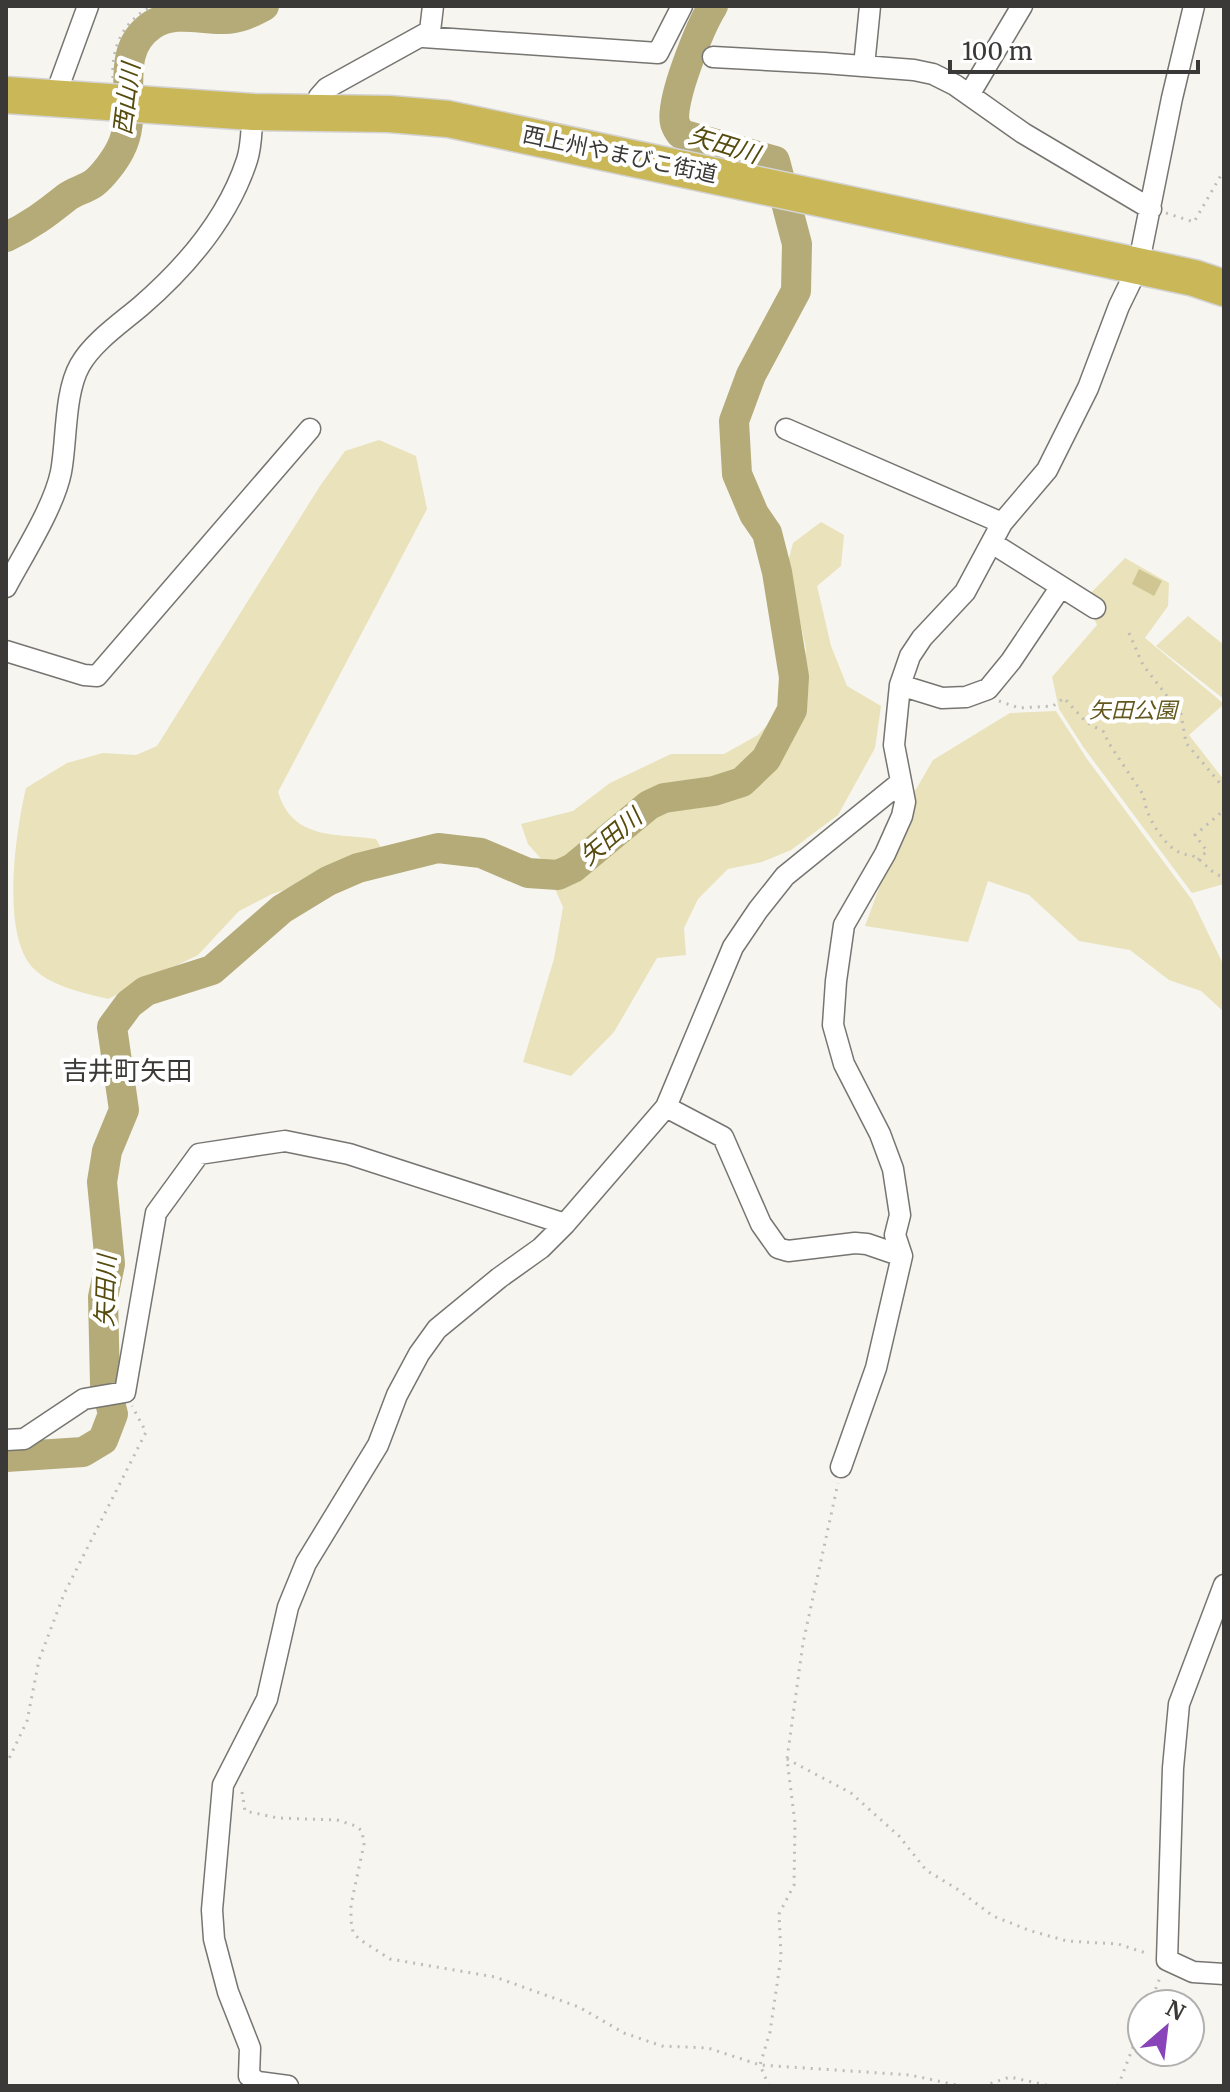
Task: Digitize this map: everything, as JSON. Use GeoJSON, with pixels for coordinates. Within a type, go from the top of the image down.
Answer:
{"type":"FeatureCollection","features":[{"type":"Feature","properties":{"kind":"highway","name":"西上州やまびこ街道"},"geometry":{"type":"LineString","coordinates":[[6,95],[126,99],[253,112],[404,115],[448,119],[1194,278],[1224,288]]}},
{"type":"Feature","properties":{"kind":"street"},"geometry":{"type":"LineString","coordinates":[[54,99],[88,6]]}},
{"type":"Feature","properties":{"kind":"street"},"geometry":{"type":"LineString","coordinates":[[314,113],[319,97],[327,88],[430,31],[433,6]]}},
{"type":"Feature","properties":{"kind":"street"},"geometry":{"type":"LineString","coordinates":[[423,37],[658,53],[682,6]]}},
{"type":"Feature","properties":{"kind":"street"},"geometry":{"type":"LineString","coordinates":[[864,66],[870,6]]}},
{"type":"Feature","properties":{"kind":"street"},"geometry":{"type":"LineString","coordinates":[[969,95],[1022,6]]}},
{"type":"Feature","properties":{"kind":"street"},"geometry":{"type":"LineString","coordinates":[[841,1467],[876,1368],[902,1256],[895,1235],[900,1215],[893,1169],[880,1134],[844,1064],[833,1025],[844,925],[885,854],[905,802],[894,745],[900,685],[910,656],[922,638],[965,592],[1002,523],[1047,470],[1088,388],[1119,306],[1138,267],[1194,6]]}},
{"type":"Feature","properties":{"kind":"street"},"geometry":{"type":"LineString","coordinates":[[713,57],[864,66],[933,74],[1023,133],[1151,209]]}},
{"type":"Feature","properties":{"kind":"street"},"geometry":{"type":"LineString","coordinates":[[6,587],[58,483],[72,393],[80,366],[98,344],[173,277],[201,245],[247,159],[253,112]]}},
{"type":"Feature","properties":{"kind":"street"},"geometry":{"type":"LineString","coordinates":[[6,651],[84,675],[97,676],[310,429]]}},
{"type":"Feature","properties":{"kind":"street"},"geometry":{"type":"LineString","coordinates":[[786,429],[1002,523]]}},
{"type":"Feature","properties":{"kind":"street"},"geometry":{"type":"LineString","coordinates":[[992,543],[1095,608]]}},
{"type":"Feature","properties":{"kind":"street"},"geometry":{"type":"LineString","coordinates":[[900,685],[942,698],[966,697],[988,689],[1011,661],[1060,588]]}},
{"type":"Feature","properties":{"kind":"street"},"geometry":{"type":"LineString","coordinates":[[288,2086],[258,2082],[249,2076],[250,2048],[228,1992],[214,1939],[212,1910],[223,1785],[267,1699],[288,1607],[306,1563],[378,1445],[397,1395],[419,1354],[446,1322],[541,1248],[565,1224],[666,1107],[733,947],[758,910],[785,876],[901,782]]}},
{"type":"Feature","properties":{"kind":"street"},"geometry":{"type":"LineString","coordinates":[[666,1107],[723,1137],[761,1224],[778,1248],[788,1251],[855,1243],[902,1256]]}},
{"type":"Feature","properties":{"kind":"street"},"geometry":{"type":"LineString","coordinates":[[6,1440],[24,1439],[84,1399],[125,1392],[156,1213],[199,1154],[285,1141],[349,1154],[565,1224]]}},
{"type":"Feature","properties":{"kind":"street"},"geometry":{"type":"LineString","coordinates":[[1224,1585],[1179,1704],[1173,1768],[1167,1960],[1193,1972],[1224,1974]]}},
{"type":"Feature","properties":{"kind":"path"},"geometry":{"type":"LineString","coordinates":[[126,99],[112,63],[115,45],[139,13],[153,6]]}},
{"type":"Feature","properties":{"kind":"path"},"geometry":{"type":"LineString","coordinates":[[1151,209],[1194,222],[1224,170]]}},
{"type":"Feature","properties":{"kind":"path"},"geometry":{"type":"LineString","coordinates":[[1129,633],[1143,665],[1181,714],[1186,743],[1224,788]]}},
{"type":"Feature","properties":{"kind":"path"},"geometry":{"type":"LineString","coordinates":[[982,691],[1006,705],[1019,708],[1053,706],[1064,698],[1086,722],[1104,732],[1144,796],[1144,804],[1154,826],[1179,853],[1194,856],[1214,875],[1224,877]]}},
{"type":"Feature","properties":{"kind":"path"},"geometry":{"type":"LineString","coordinates":[[1198,860],[1207,851],[1195,835],[1224,810]]}},
{"type":"Feature","properties":{"kind":"path"},"geometry":{"type":"LineString","coordinates":[[6,1765],[27,1721],[39,1660],[64,1594],[146,1432],[125,1392]]}},
{"type":"Feature","properties":{"kind":"path"},"geometry":{"type":"LineString","coordinates":[[769,2086],[760,2065],[770,2032],[781,1957],[779,1914],[794,1885],[795,1823],[787,1759],[803,1643],[841,1467]]}},
{"type":"Feature","properties":{"kind":"path"},"geometry":{"type":"LineString","coordinates":[[236,1756],[245,1811],[278,1818],[337,1820],[362,1831],[364,1844],[351,1905],[353,1932],[390,1959],[495,1977],[579,2007],[624,2033],[662,2046],[708,2048],[760,2065],[910,2075],[961,2086]]}},
{"type":"Feature","properties":{"kind":"path"},"geometry":{"type":"LineString","coordinates":[[787,1759],[851,1793],[899,1836],[926,1870],[993,1916],[1067,1941],[1118,1944],[1167,1960],[1156,1988]]}},
{"type":"Feature","properties":{"kind":"path"},"geometry":{"type":"LineString","coordinates":[[1118,2086],[1126,2065]]}},
{"type":"Feature","properties":{"kind":"path"},"geometry":{"type":"LineString","coordinates":[[983,2086],[1010,2077],[1050,2086]]}},
{"type":"Feature","properties":{"kind":"green space"},"geometry":{"type":"Polygon","coordinates":[[[379,440],[416,456],[427,509],[278,792],[285,808],[304,826],[330,834],[376,839],[385,855],[376,872],[351,884],[309,882],[272,894],[239,911],[198,955],[108,999],[50,980],[34,969],[23,953],[17,933],[15,855],[26,788],[67,763],[103,753],[136,755],[157,746],[345,451],[379,440]]]}},
{"type":"Feature","properties":{"kind":"green space"},"geometry":{"type":"Polygon","coordinates":[[[821,522],[844,535],[841,566],[817,586],[831,646],[847,686],[881,706],[875,748],[838,815],[791,850],[762,862],[728,869],[698,899],[684,928],[686,955],[657,958],[614,1032],[571,1076],[523,1062],[554,959],[563,907],[543,861],[528,844],[521,824],[573,811],[610,783],[671,754],[724,754],[758,735],[802,688],[806,649],[788,562],[793,543],[821,522]]]}},
{"type":"Feature","properties":{"kind":"green space","name":"矢田公園"},"geometry":{"type":"Polygon","coordinates":[[[1125,558],[1169,583],[1168,606],[1145,638],[1224,704],[1189,735],[1224,780],[1224,884],[1192,893],[1084,748],[1059,709],[1052,677],[1097,625],[1086,598],[1125,558]]]}},
{"type":"Feature","properties":{"kind":"green space"},"geometry":{"type":"Polygon","coordinates":[[[1188,616],[1224,645],[1224,699],[1156,646],[1188,616]]]}},
{"type":"Feature","properties":{"kind":"green space"},"geometry":{"type":"Polygon","coordinates":[[[1056,711],[1087,759],[1192,900],[1224,966],[1224,1012],[1201,991],[1169,980],[1130,950],[1079,941],[1029,895],[988,881],[968,942],[865,926],[915,791],[933,760],[1010,713],[1056,711]]]}},
{"type":"Feature","properties":{"kind":"building"},"geometry":{"type":"Polygon","coordinates":[[[1139,569],[1162,581],[1154,596],[1132,584],[1139,569]]]}},
{"type":"Feature","properties":{"kind":"waterway","name":"西山川"},"geometry":{"type":"LineString","coordinates":[[6,237],[94,183],[112,163],[126,134],[132,51],[139,37],[152,25],[179,17],[235,18],[264,6]]}},
{"type":"Feature","properties":{"kind":"waterway","name":"矢田川"},"geometry":{"type":"LineString","coordinates":[[6,1457],[83,1452],[103,1440],[113,1414],[105,1384],[103,1297],[110,1264],[102,1182],[107,1151],[124,1110],[112,1027],[129,1004],[146,991],[212,970],[282,909],[328,881],[358,868],[438,848],[481,853],[528,873],[558,875],[573,868],[649,805],[664,798],[714,791],[742,782],[766,759],[792,710],[794,677],[777,572],[767,533],[754,514],[737,474],[734,421],[751,375],[796,291],[797,244],[775,161],[681,134],[675,124],[674,113],[681,82],[713,6]]}},
{"type":"Feature","properties":{"kind":"district","name":"吉井町矢田"},"geometry":{"type":"Point","coordinates":[127,1071]}}]}
